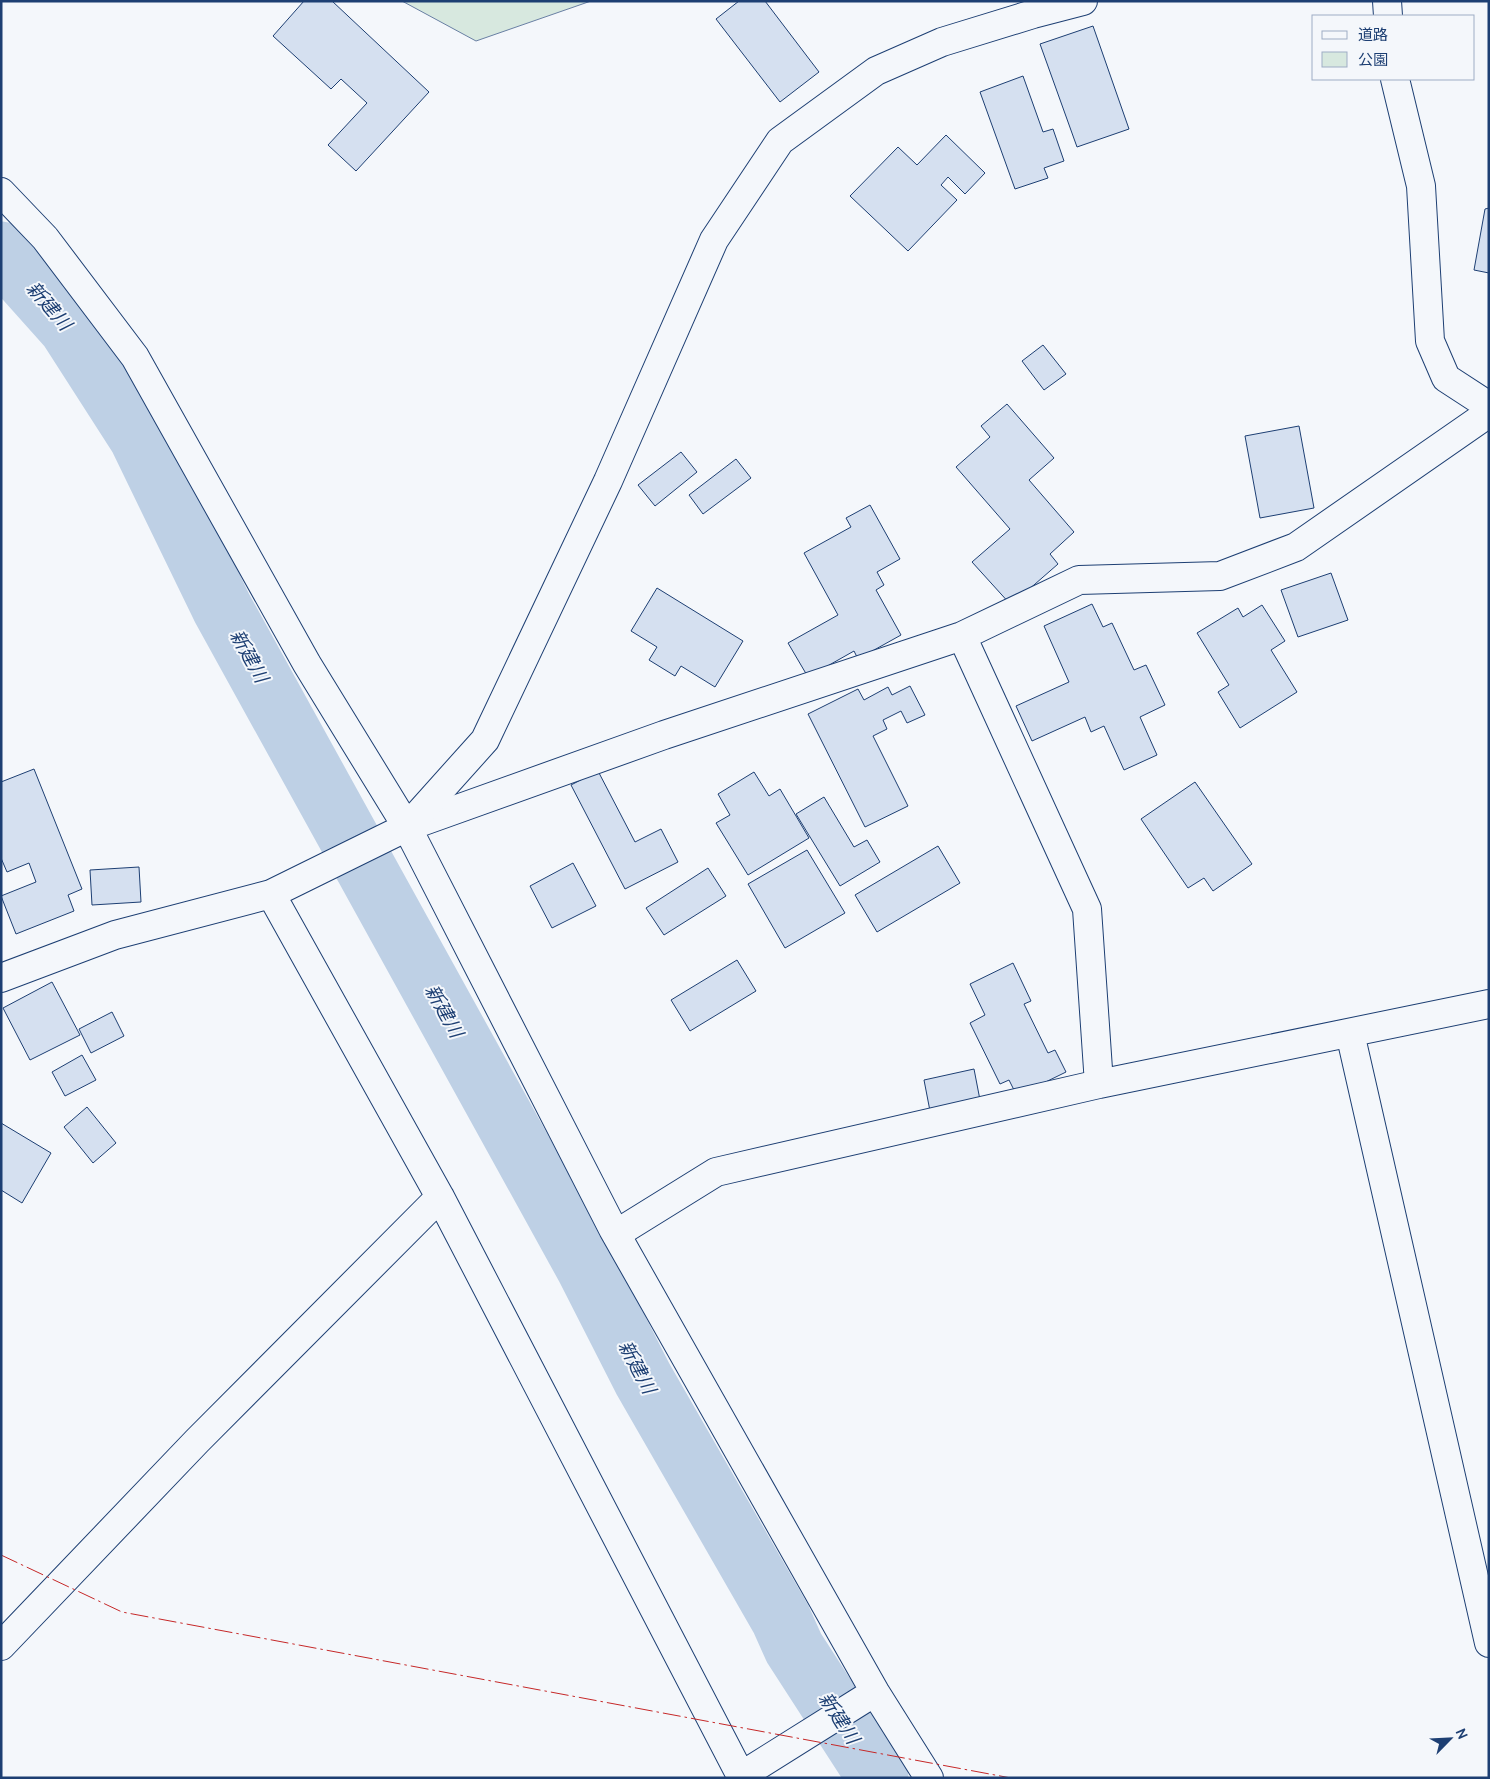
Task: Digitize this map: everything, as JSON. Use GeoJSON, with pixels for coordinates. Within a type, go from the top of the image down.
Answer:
{"type":"FeatureCollection","features":[{"type":"Feature","properties":{"kind":"street"},"geometry":{"type":"LineString","coordinates":[[399,831],[486,740],[608,480],[714,240],[780,141],[876,71],[942,42],[1083,1]]}},
{"type":"Feature","properties":{"kind":"street"},"geometry":{"type":"LineString","coordinates":[[1387,1],[1388,15]]}},
{"type":"Feature","properties":{"kind":"street"},"geometry":{"type":"LineString","coordinates":[[1395,80],[1421,186],[1430,340],[1446,378],[1489,406]]}},
{"type":"Feature","properties":{"kind":"street"},"geometry":{"type":"LineString","coordinates":[[1,192],[45,238],[135,356],[399,831],[866,1697],[929,1778]]}},
{"type":"Feature","properties":{"kind":"street"},"geometry":{"type":"LineString","coordinates":[[1,978],[116,935],[278,890],[399,831],[664,735],[962,636],[1078,580],[1220,576],[1296,548],[1489,413]]}},
{"type":"Feature","properties":{"kind":"street"},"geometry":{"type":"LineString","coordinates":[[962,636],[1086,909],[1099,1084]]}},
{"type":"Feature","properties":{"kind":"street"},"geometry":{"type":"LineString","coordinates":[[278,890],[440,1196],[742,1777],[866,1697]]}},
{"type":"Feature","properties":{"kind":"street"},"geometry":{"type":"LineString","coordinates":[[616,1234],[716,1172],[1099,1084],[1489,1004]]}},
{"type":"Feature","properties":{"kind":"street"},"geometry":{"type":"LineString","coordinates":[[1350,1033],[1489,1643]]}},
{"type":"Feature","properties":{"kind":"street"},"geometry":{"type":"LineString","coordinates":[[1,1646],[197,1441],[440,1196]]}},
{"type":"Feature","properties":{"kind":"green space"},"geometry":{"type":"Polygon","coordinates":[[[402,1],[591,1],[476,41],[402,1]]]}},
{"type":"Feature","properties":{"kind":"building"},"geometry":{"type":"Polygon","coordinates":[[[304,1],[332,1],[429,92],[356,171],[328,145],[367,103],[341,79],[331,89],[273,36],[304,1]]]}},
{"type":"Feature","properties":{"kind":"building"},"geometry":{"type":"Polygon","coordinates":[[[739,1],[765,1],[819,72],[780,102],[716,19],[739,1]]]}},
{"type":"Feature","properties":{"kind":"building"},"geometry":{"type":"Polygon","coordinates":[[[1093,26],[1129,129],[1077,147],[1040,44],[1093,26]]]}},
{"type":"Feature","properties":{"kind":"building"},"geometry":{"type":"Polygon","coordinates":[[[1023,76],[1043,132],[1053,129],[1064,161],[1044,168],[1048,178],[1015,189],[980,92],[1023,76]]]}},
{"type":"Feature","properties":{"kind":"building"},"geometry":{"type":"Polygon","coordinates":[[[946,135],[985,173],[965,194],[948,177],[941,185],[957,200],[908,251],[850,196],[898,147],[917,165],[946,135]]]}},
{"type":"Feature","properties":{"kind":"building"},"geometry":{"type":"Polygon","coordinates":[[[1489,208],[1489,273],[1474,270],[1485,209],[1489,208]]]}},
{"type":"Feature","properties":{"kind":"building"},"geometry":{"type":"Polygon","coordinates":[[[1043,345],[1066,374],[1044,390],[1022,361],[1043,345]]]}},
{"type":"Feature","properties":{"kind":"building"},"geometry":{"type":"Polygon","coordinates":[[[1007,404],[1054,458],[1029,480],[1074,532],[1050,554],[1058,564],[1011,605],[972,562],[1010,529],[956,467],[990,437],[981,426],[1007,404]]]}},
{"type":"Feature","properties":{"kind":"building"},"geometry":{"type":"Polygon","coordinates":[[[1299,426],[1314,508],[1260,518],[1245,436],[1299,426]]]}},
{"type":"Feature","properties":{"kind":"building"},"geometry":{"type":"Polygon","coordinates":[[[681,452],[697,472],[655,506],[638,485],[681,452]]]}},
{"type":"Feature","properties":{"kind":"building"},"geometry":{"type":"Polygon","coordinates":[[[736,459],[751,478],[703,514],[689,495],[736,459]]]}},
{"type":"Feature","properties":{"kind":"building"},"geometry":{"type":"Polygon","coordinates":[[[870,505],[900,559],[877,572],[884,585],[876,590],[901,635],[858,659],[854,651],[808,677],[788,643],[838,615],[804,553],[851,527],[846,518],[870,505]]]}},
{"type":"Feature","properties":{"kind":"building"},"geometry":{"type":"Polygon","coordinates":[[[1331,573],[1348,620],[1298,637],[1281,590],[1331,573]]]}},
{"type":"Feature","properties":{"kind":"building"},"geometry":{"type":"Polygon","coordinates":[[[657,588],[743,641],[715,687],[681,666],[675,676],[649,660],[657,647],[631,631],[657,588]]]}},
{"type":"Feature","properties":{"kind":"building"},"geometry":{"type":"Polygon","coordinates":[[[1092,604],[1103,627],[1112,623],[1134,670],[1146,665],[1165,705],[1140,717],[1157,755],[1124,770],[1104,726],[1091,732],[1085,717],[1032,741],[1016,706],[1069,682],[1044,626],[1092,604]]]}},
{"type":"Feature","properties":{"kind":"building"},"geometry":{"type":"Polygon","coordinates":[[[1262,605],[1285,641],[1271,650],[1297,692],[1240,728],[1218,692],[1229,685],[1197,633],[1238,608],[1243,617],[1262,605]]]}},
{"type":"Feature","properties":{"kind":"building"},"geometry":{"type":"Polygon","coordinates":[[[910,686],[925,715],[907,723],[901,711],[883,720],[887,729],[873,736],[908,806],[865,827],[808,714],[858,689],[864,700],[888,687],[892,695],[910,686]]]}},
{"type":"Feature","properties":{"kind":"building"},"geometry":{"type":"Polygon","coordinates":[[[34,769],[82,889],[68,895],[74,911],[16,934],[1,896],[36,882],[29,863],[7,872],[1,858],[1,782],[34,769]]]}},
{"type":"Feature","properties":{"kind":"building"},"geometry":{"type":"Polygon","coordinates":[[[598,771],[635,842],[661,829],[678,862],[625,889],[571,785],[598,771]]]}},
{"type":"Feature","properties":{"kind":"building"},"geometry":{"type":"Polygon","coordinates":[[[754,772],[769,796],[780,789],[809,838],[748,875],[716,823],[730,815],[718,794],[754,772]]]}},
{"type":"Feature","properties":{"kind":"building"},"geometry":{"type":"Polygon","coordinates":[[[1195,782],[1252,864],[1213,891],[1204,878],[1188,888],[1141,819],[1195,782]]]}},
{"type":"Feature","properties":{"kind":"building"},"geometry":{"type":"Polygon","coordinates":[[[824,797],[854,847],[867,840],[880,862],[840,886],[796,814],[824,797]]]}},
{"type":"Feature","properties":{"kind":"building"},"geometry":{"type":"Polygon","coordinates":[[[938,846],[960,883],[877,932],[855,895],[938,846]]]}},
{"type":"Feature","properties":{"kind":"building"},"geometry":{"type":"Polygon","coordinates":[[[807,850],[845,913],[785,948],[748,884],[807,850]]]}},
{"type":"Feature","properties":{"kind":"building"},"geometry":{"type":"Polygon","coordinates":[[[573,863],[596,906],[552,928],[530,886],[573,863]]]}},
{"type":"Feature","properties":{"kind":"building"},"geometry":{"type":"Polygon","coordinates":[[[139,867],[141,902],[92,905],[90,870],[139,867]]]}},
{"type":"Feature","properties":{"kind":"building"},"geometry":{"type":"Polygon","coordinates":[[[708,868],[726,896],[664,935],[646,908],[708,868]]]}},
{"type":"Feature","properties":{"kind":"building"},"geometry":{"type":"Polygon","coordinates":[[[737,960],[756,991],[690,1031],[671,1000],[737,960]]]}},
{"type":"Feature","properties":{"kind":"building"},"geometry":{"type":"Polygon","coordinates":[[[1013,963],[1031,1001],[1024,1004],[1048,1053],[1055,1050],[1066,1072],[1017,1096],[1009,1080],[1000,1084],[970,1023],[985,1015],[970,984],[1013,963]]]}},
{"type":"Feature","properties":{"kind":"building"},"geometry":{"type":"Polygon","coordinates":[[[52,982],[80,1035],[30,1060],[3,1008],[52,982]]]}},
{"type":"Feature","properties":{"kind":"building"},"geometry":{"type":"Polygon","coordinates":[[[112,1012],[124,1036],[91,1053],[79,1029],[112,1012]]]}},
{"type":"Feature","properties":{"kind":"building"},"geometry":{"type":"Polygon","coordinates":[[[82,1055],[96,1080],[65,1096],[52,1072],[82,1055]]]}},
{"type":"Feature","properties":{"kind":"building"},"geometry":{"type":"Polygon","coordinates":[[[974,1069],[980,1100],[930,1111],[924,1080],[974,1069]]]}},
{"type":"Feature","properties":{"kind":"building"},"geometry":{"type":"Polygon","coordinates":[[[87,1107],[116,1143],[93,1163],[64,1127],[87,1107]]]}},
{"type":"Feature","properties":{"kind":"building"},"geometry":{"type":"Polygon","coordinates":[[[1,1123],[51,1153],[22,1203],[1,1190],[1,1123]]]}},
{"type":"Feature","properties":{"kind":"waterway","name":"新建川"},"geometry":{"type":"LineString","coordinates":[[1,252],[69,328],[139,437],[222,608],[586,1267],[643,1379],[781,1619],[794,1648],[878,1778]]}},
{"type":"Feature","properties":{"kind":"power"},"geometry":{"type":"LineString","coordinates":[[1,1555],[122,1612],[1011,1778]]}}]}
